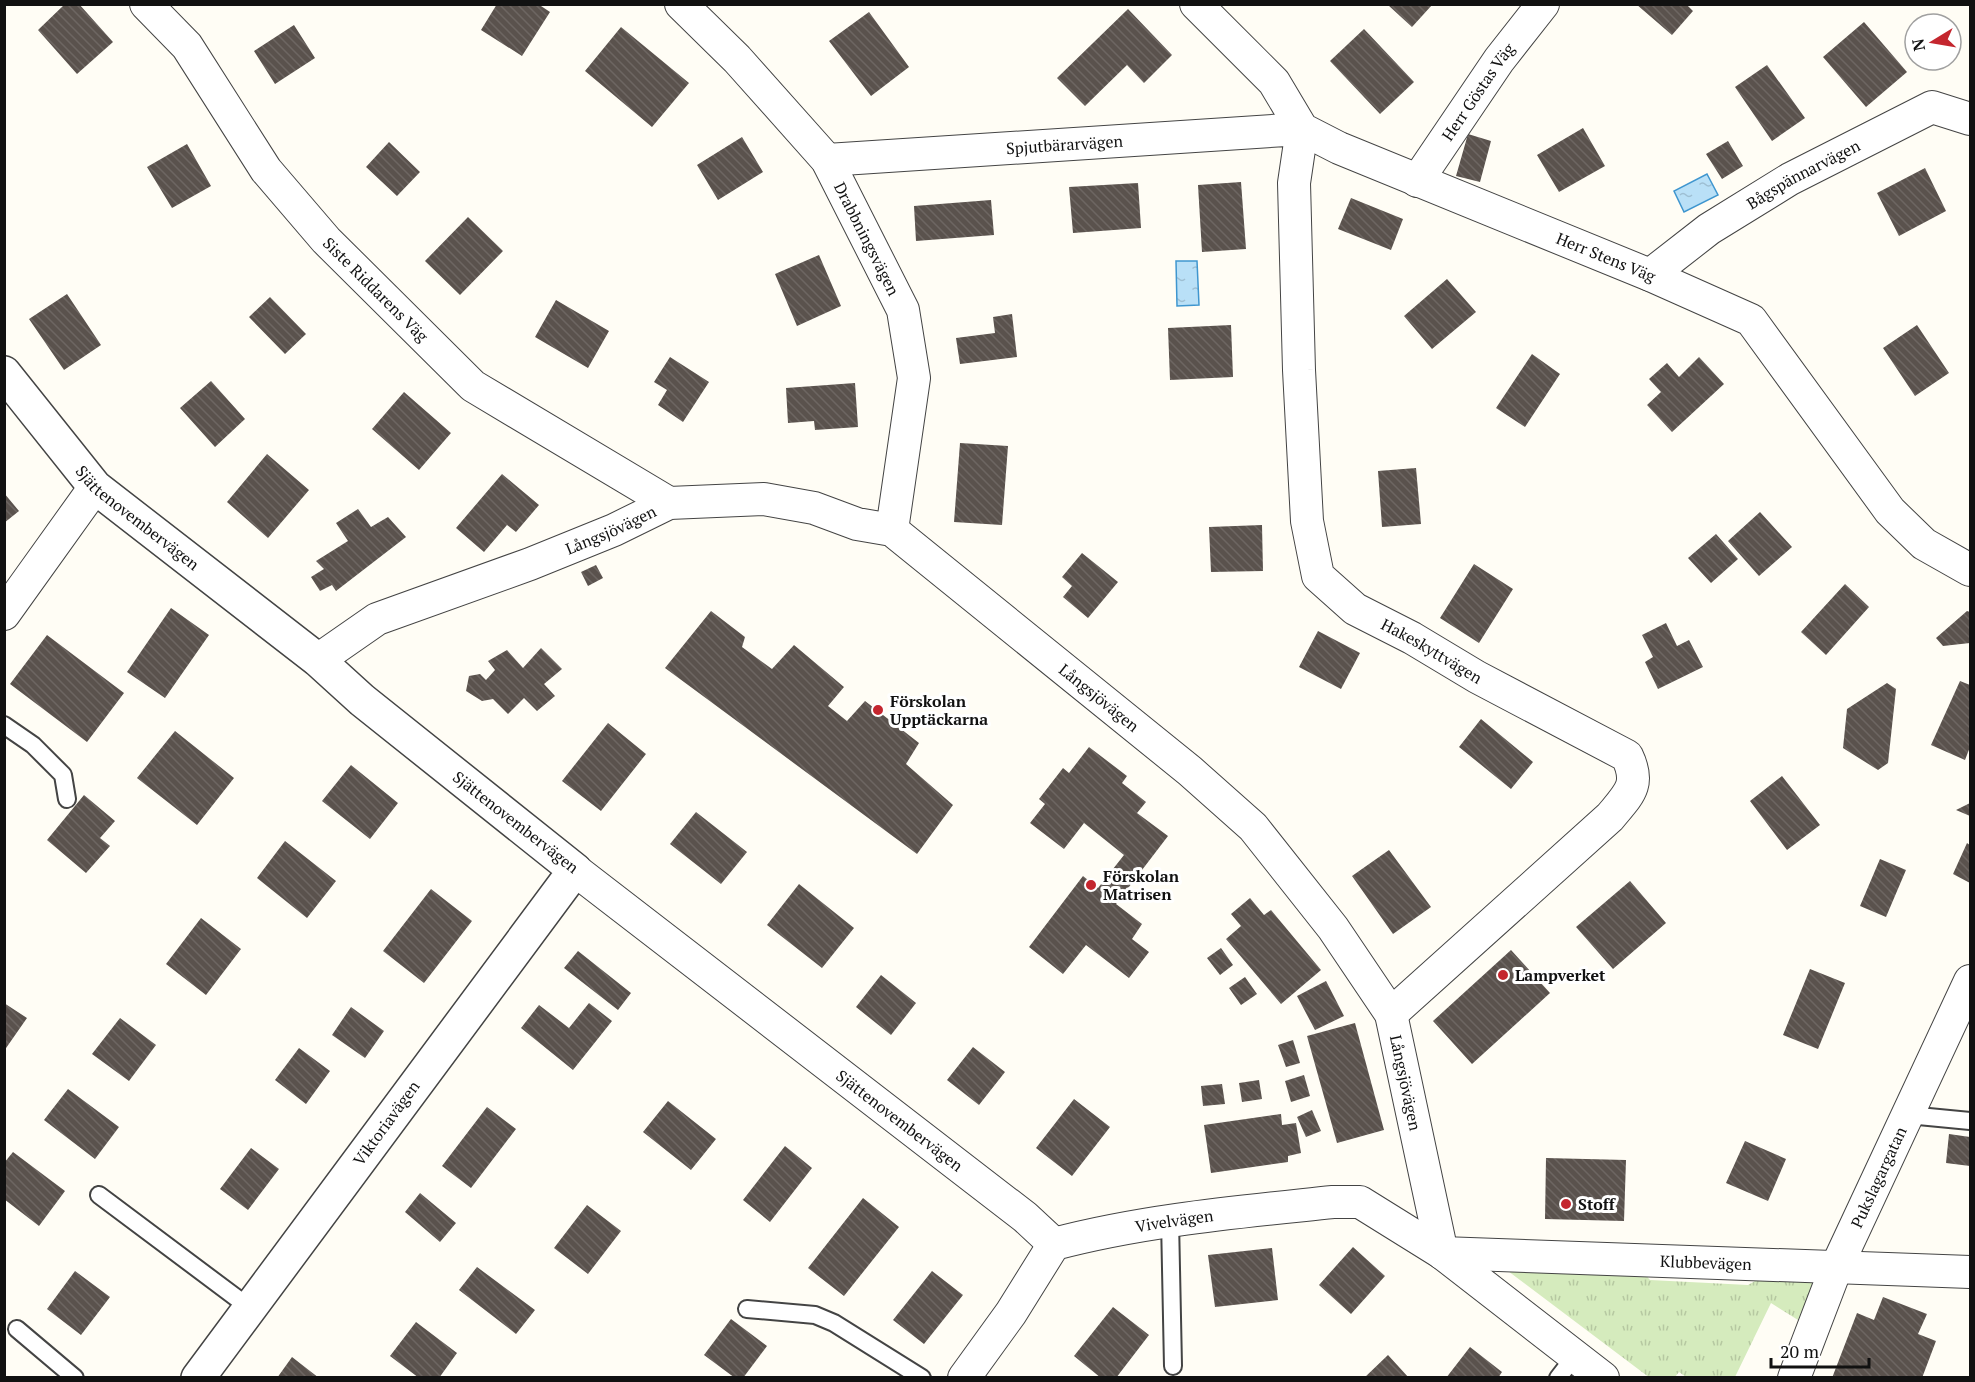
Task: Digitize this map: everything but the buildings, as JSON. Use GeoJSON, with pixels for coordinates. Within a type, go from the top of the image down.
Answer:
{"type":"FeatureCollection","features":[{"type":"Feature","properties":{"kind":"street","name":"Siste Riddarens Väg"},"geometry":{"type":"LineString","coordinates":[[146,4],[188,46],[266,170],[326,240],[472,386],[669,503]]}},
{"type":"Feature","properties":{"kind":"street","name":"Drabbningsvägen"},"geometry":{"type":"LineString","coordinates":[[681,4],[737,58],[827,160],[903,310],[914,378],[892,530]]}},
{"type":"Feature","properties":{"kind":"street"},"geometry":{"type":"LineString","coordinates":[[1196,4],[1274,82],[1302,129]]}},
{"type":"Feature","properties":{"kind":"street","name":"Herr Göstas Väg"},"geometry":{"type":"LineString","coordinates":[[1416,181],[1499,60],[1543,4]]}},
{"type":"Feature","properties":{"kind":"street","name":"Bågspännarvägen"},"geometry":{"type":"LineString","coordinates":[[1650,275],[1709,229],[1790,179],[1932,107],[1971,119]]}},
{"type":"Feature","properties":{"kind":"street","name":"Spjutbärarvägen"},"geometry":{"type":"LineString","coordinates":[[827,160],[1302,129]]}},
{"type":"Feature","properties":{"kind":"street","name":"Herr Stens Väg"},"geometry":{"type":"LineString","coordinates":[[1302,129],[1339,148],[1416,181],[1650,275],[1751,320],[1890,511],[1924,544],[1971,570]]}},
{"type":"Feature","properties":{"kind":"street","name":"Hakeskyttvägen"},"geometry":{"type":"LineString","coordinates":[[1302,129],[1294,183],[1299,370],[1306,521],[1318,576],[1355,609],[1627,756],[1635,772],[1632,791],[1610,817],[1390,1014]]}},
{"type":"Feature","properties":{"kind":"street","name":"Sjättenovembervägen"},"geometry":{"type":"LineString","coordinates":[[4,373],[95,487],[318,660],[362,700],[575,870],[1025,1217],[1053,1244]]}},
{"type":"Feature","properties":{"kind":"street"},"geometry":{"type":"LineString","coordinates":[[4,614],[95,487]]}},
{"type":"Feature","properties":{"kind":"street","name":"Långsjövägen"},"geometry":{"type":"LineString","coordinates":[[318,660],[377,619],[530,564],[614,530],[669,503],[764,500],[814,508],[857,524],[892,530],[1190,771],[1254,828],[1333,928],[1390,1014],[1442,1253]]}},
{"type":"Feature","properties":{"kind":"street","name":"Viktoriavägen"},"geometry":{"type":"LineString","coordinates":[[198,1377],[575,870]]}},
{"type":"Feature","properties":{"kind":"street","name":"Pukslagargatan"},"geometry":{"type":"LineString","coordinates":[[1794,1377],[1836,1268],[1971,981]]}},
{"type":"Feature","properties":{"kind":"street","name":"Vivelvägen"},"geometry":{"type":"LineString","coordinates":[[1053,1244],[1110,1229],[1170,1220],[1333,1202],[1360,1202],[1442,1253]]}},
{"type":"Feature","properties":{"kind":"street"},"geometry":{"type":"LineString","coordinates":[[964,1377],[1011,1312],[1053,1244]]}},
{"type":"Feature","properties":{"kind":"street"},"geometry":{"type":"LineString","coordinates":[[1442,1253],[1566,1367],[1603,1377]]}},
{"type":"Feature","properties":{"kind":"street","name":"Klubbevägen"},"geometry":{"type":"LineString","coordinates":[[1442,1253],[1971,1272]]}},
{"type":"Feature","properties":{"kind":"lane"},"geometry":{"type":"LineString","coordinates":[[4,725],[33,745],[63,775],[67,799]]}},
{"type":"Feature","properties":{"kind":"lane"},"geometry":{"type":"LineString","coordinates":[[1908,1114],[1971,1121]]}},
{"type":"Feature","properties":{"kind":"lane"},"geometry":{"type":"LineString","coordinates":[[99,1195],[250,1308]]}},
{"type":"Feature","properties":{"kind":"lane"},"geometry":{"type":"LineString","coordinates":[[1170,1220],[1173,1366]]}},
{"type":"Feature","properties":{"kind":"lane"},"geometry":{"type":"LineString","coordinates":[[747,1309],[815,1315],[834,1323],[922,1377]]}},
{"type":"Feature","properties":{"kind":"lane"},"geometry":{"type":"LineString","coordinates":[[17,1329],[75,1377]]}},
{"type":"Feature","properties":{"kind":"green space"},"geometry":{"type":"Polygon","coordinates":[[[1500,1265],[1641,1270],[1650,1280],[1748,1285],[1764,1276],[1816,1279],[1798,1320],[1771,1303],[1735,1377],[1686,1377],[1679,1372],[1675,1377],[1650,1378],[1500,1265]]]}},
{"type":"Feature","properties":{"kind":"water"},"geometry":{"type":"Polygon","coordinates":[[[1707,174],[1718,195],[1684,212],[1674,191],[1707,174]]]}},
{"type":"Feature","properties":{"kind":"water"},"geometry":{"type":"Polygon","coordinates":[[[1176,261],[1197,261],[1199,305],[1177,306],[1176,261]]]}},
{"type":"Feature","properties":{"kind":"place","name":"Förskolan Upptäckarna"},"geometry":{"type":"Point","coordinates":[878,710]}},
{"type":"Feature","properties":{"kind":"place","name":"Förskolan Matrisen"},"geometry":{"type":"Point","coordinates":[1091,885]}},
{"type":"Feature","properties":{"kind":"place","name":"Lampverket"},"geometry":{"type":"Point","coordinates":[1503,975]}},
{"type":"Feature","properties":{"kind":"place","name":"Stoff"},"geometry":{"type":"Point","coordinates":[1566,1204]}}]}
